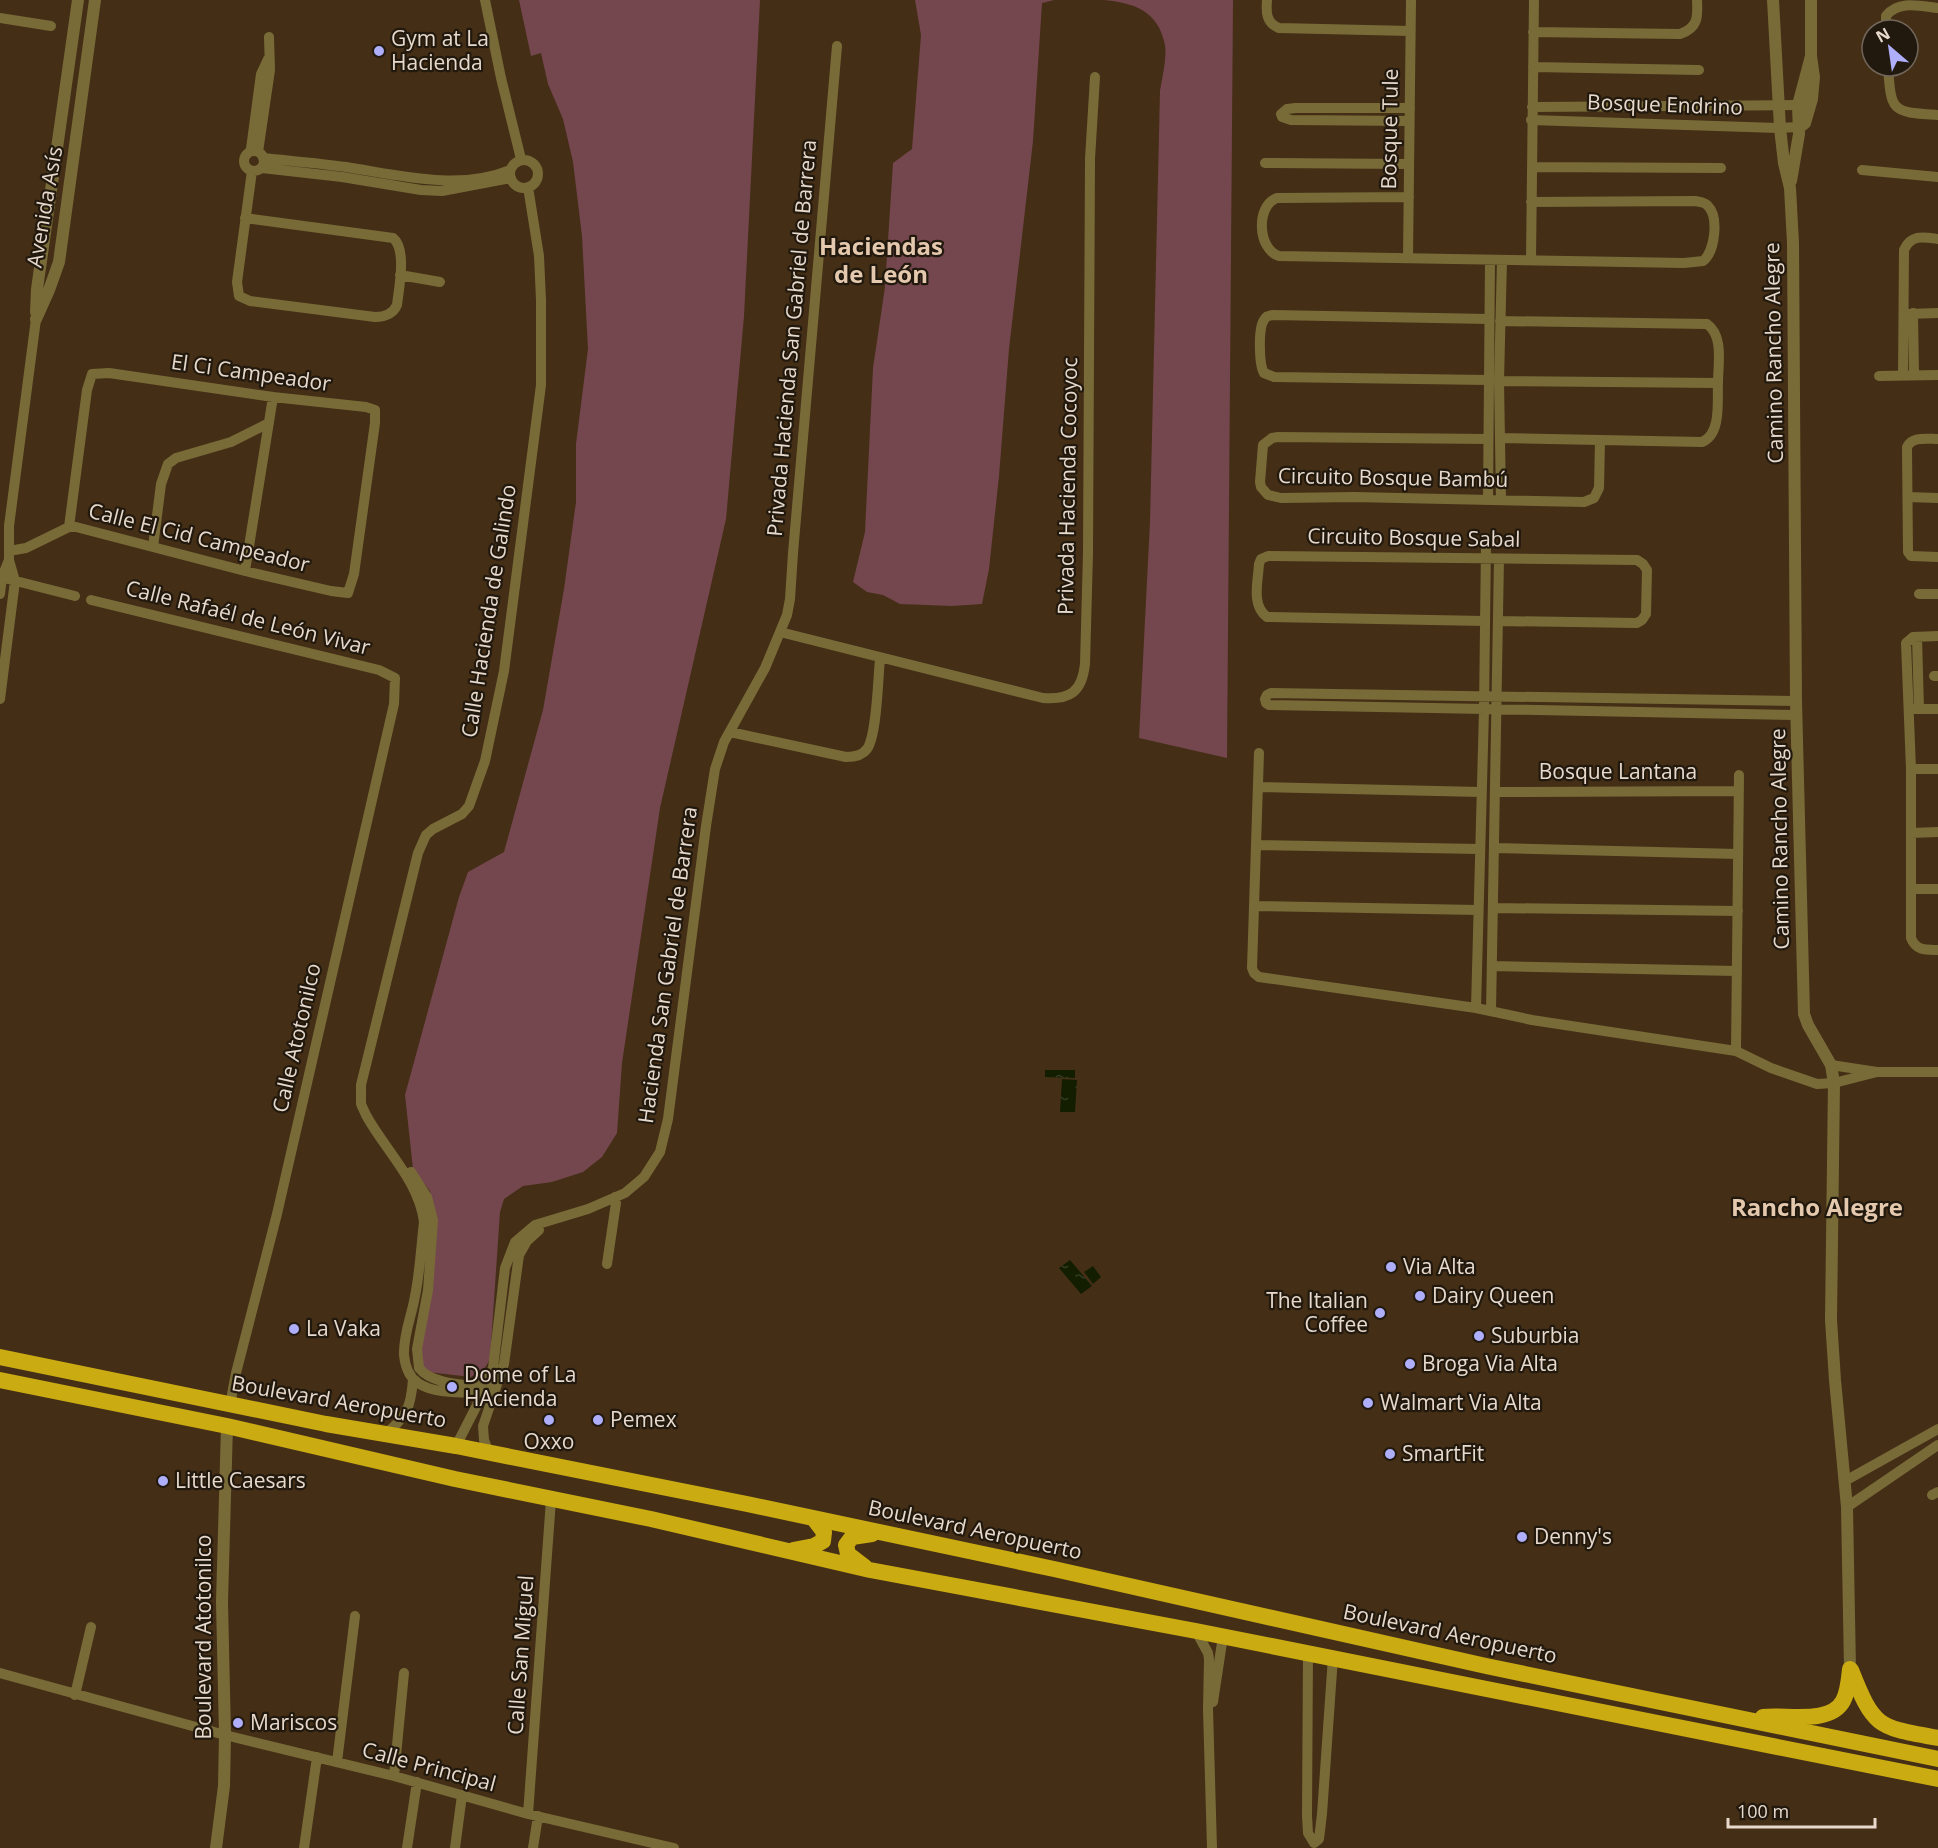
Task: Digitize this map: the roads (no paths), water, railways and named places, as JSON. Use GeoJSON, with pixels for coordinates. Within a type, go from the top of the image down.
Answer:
{"type":"FeatureCollection","features":[{"type":"Feature","properties":{"kind":"highway","name":"Boulevard Aeropuerto"},"geometry":{"type":"LineString","coordinates":[[0,1357],[230,1405],[456,1446],[891,1534],[1498,1668],[1938,1759]]}},
{"type":"Feature","properties":{"kind":"highway","name":"Boulevard Aeropuerto"},"geometry":{"type":"LineString","coordinates":[[0,1380],[227,1426],[551,1500],[651,1519],[870,1570],[1333,1657],[1938,1779]]}},
{"type":"Feature","properties":{"kind":"highway"},"geometry":{"type":"LineString","coordinates":[[783,1551],[805,1548],[823,1541],[825,1537],[823,1528],[814,1519]]}},
{"type":"Feature","properties":{"kind":"highway"},"geometry":{"type":"LineString","coordinates":[[870,1570],[848,1554],[846,1545],[848,1540],[858,1535],[891,1534]]}},
{"type":"Feature","properties":{"kind":"highway"},"geometry":{"type":"LineString","coordinates":[[1749,1720],[1832,1713],[1843,1702],[1846,1695],[1850,1669]]}},
{"type":"Feature","properties":{"kind":"highway"},"geometry":{"type":"LineString","coordinates":[[1850,1669],[1864,1701],[1875,1719],[1881,1724],[1896,1730],[1938,1738]]}},
{"type":"Feature","properties":{"kind":"street"},"geometry":{"type":"LineString","coordinates":[[36,319],[37,290],[78,0]]}},
{"type":"Feature","properties":{"kind":"street","name":"Avenida Asís"},"geometry":{"type":"LineString","coordinates":[[15,580],[9,555],[9,526],[36,319],[59,262],[95,0]]}},
{"type":"Feature","properties":{"kind":"street"},"geometry":{"type":"LineString","coordinates":[[485,0],[521,159]]}},
{"type":"Feature","properties":{"kind":"street"},"geometry":{"type":"LineString","coordinates":[[1267,0],[1267,16],[1274,26],[1279,28],[1410,31]]}},
{"type":"Feature","properties":{"kind":"street","name":"Bosque Tule"},"geometry":{"type":"LineString","coordinates":[[1408,258],[1411,0]]}},
{"type":"Feature","properties":{"kind":"street"},"geometry":{"type":"LineString","coordinates":[[1531,260],[1534,0]]}},
{"type":"Feature","properties":{"kind":"street"},"geometry":{"type":"LineString","coordinates":[[1533,32],[1680,34],[1692,29],[1696,24],[1697,0]]}},
{"type":"Feature","properties":{"kind":"street"},"geometry":{"type":"LineString","coordinates":[[1773,0],[1780,128],[1784,163],[1790,188]]}},
{"type":"Feature","properties":{"kind":"street"},"geometry":{"type":"LineString","coordinates":[[1798,127],[1805,123],[1812,99],[1814,77],[1811,56],[1811,0]]}},
{"type":"Feature","properties":{"kind":"street"},"geometry":{"type":"LineString","coordinates":[[1886,18],[1895,7],[1901,5],[1938,8]]}},
{"type":"Feature","properties":{"kind":"street"},"geometry":{"type":"LineString","coordinates":[[0,18],[51,26]]}},
{"type":"Feature","properties":{"kind":"street"},"geometry":{"type":"LineString","coordinates":[[74,31],[91,31]]}},
{"type":"Feature","properties":{"kind":"street"},"geometry":{"type":"LineString","coordinates":[[245,218],[393,238],[401,252],[397,304],[392,312],[381,317],[243,299],[239,296],[237,282],[245,218],[257,160],[261,74],[268,59],[269,37]]}},
{"type":"Feature","properties":{"kind":"street","name":"Privada Hacienda San Gabriel de Barrera"},"geometry":{"type":"LineString","coordinates":[[730,732],[765,668],[780,632],[790,599],[837,46]]}},
{"type":"Feature","properties":{"kind":"street"},"geometry":{"type":"LineString","coordinates":[[1790,188],[1798,127],[1798,105],[1811,56]]}},
{"type":"Feature","properties":{"kind":"street"},"geometry":{"type":"LineString","coordinates":[[1533,67],[1699,70]]}},
{"type":"Feature","properties":{"kind":"street","name":"Privada Hacienda Cocoyoc"},"geometry":{"type":"LineString","coordinates":[[780,632],[1043,698],[1063,698],[1077,690],[1084,664],[1088,553],[1090,159],[1095,76]]}},
{"type":"Feature","properties":{"kind":"street"},"geometry":{"type":"LineString","coordinates":[[1889,78],[1890,96],[1897,108],[1905,113],[1938,115]]}},
{"type":"Feature","properties":{"kind":"street","name":"Bosque Endrino"},"geometry":{"type":"LineString","coordinates":[[1532,107],[1798,105]]}},
{"type":"Feature","properties":{"kind":"street"},"geometry":{"type":"LineString","coordinates":[[1409,121],[1291,120],[1282,117],[1281,114],[1287,109],[1296,108],[1410,108]]}},
{"type":"Feature","properties":{"kind":"street","name":"Bosque Endrino"},"geometry":{"type":"LineString","coordinates":[[1531,120],[1798,127]]}},
{"type":"Feature","properties":{"kind":"street"},"geometry":{"type":"LineString","coordinates":[[521,159],[530,160],[538,170],[536,183],[528,188],[516,185],[510,174],[514,163],[521,159]]}},
{"type":"Feature","properties":{"kind":"street"},"geometry":{"type":"LineString","coordinates":[[257,160],[343,172],[430,180],[462,180],[502,173],[510,174]]}},
{"type":"Feature","properties":{"kind":"street"},"geometry":{"type":"LineString","coordinates":[[1265,163],[1409,164]]}},
{"type":"Feature","properties":{"kind":"street"},"geometry":{"type":"LineString","coordinates":[[1532,167],[1721,168]]}},
{"type":"Feature","properties":{"kind":"street"},"geometry":{"type":"LineString","coordinates":[[1862,170],[1938,177]]}},
{"type":"Feature","properties":{"kind":"street","name":"Calle Hacienda de Galindo"},"geometry":{"type":"LineString","coordinates":[[384,1434],[397,1425],[409,1408],[418,1376],[406,1367],[404,1354],[406,1335],[421,1297],[433,1220],[431,1208],[421,1185],[394,1153],[368,1102],[366,1089],[373,1050],[371,1044],[418,853],[426,835],[462,814],[469,806],[485,760],[504,670],[540,385],[539,256],[528,188]]}},
{"type":"Feature","properties":{"kind":"street","name":"Camino Rancho Alegre"},"geometry":{"type":"LineString","coordinates":[[1790,188],[1796,701],[1804,1014],[1831,1065],[1834,1083],[1831,1320],[1847,1507],[1850,1669]]}},
{"type":"Feature","properties":{"kind":"street"},"geometry":{"type":"LineString","coordinates":[[1409,197],[1277,198],[1266,206],[1263,236],[1268,250],[1279,256],[1696,262],[1703,261],[1712,251],[1714,218],[1708,206],[1695,201],[1531,201]]}},
{"type":"Feature","properties":{"kind":"street"},"geometry":{"type":"LineString","coordinates":[[1908,376],[1908,314],[1904,250],[1907,244],[1917,237],[1938,239]]}},
{"type":"Feature","properties":{"kind":"street"},"geometry":{"type":"LineString","coordinates":[[1490,260],[1495,320]]}},
{"type":"Feature","properties":{"kind":"street"},"geometry":{"type":"LineString","coordinates":[[1488,500],[1488,439],[1494,380],[1495,320],[1502,260]]}},
{"type":"Feature","properties":{"kind":"street"},"geometry":{"type":"LineString","coordinates":[[400,275],[440,282]]}},
{"type":"Feature","properties":{"kind":"street"},"geometry":{"type":"LineString","coordinates":[[1908,314],[1938,313]]}},
{"type":"Feature","properties":{"kind":"street"},"geometry":{"type":"LineString","coordinates":[[1272,315],[1495,320],[1707,324],[1712,327],[1717,338],[1718,383],[1274,377],[1264,373],[1260,364],[1262,323],[1272,315]]}},
{"type":"Feature","properties":{"kind":"street","name":"El Ci Campeador"},"geometry":{"type":"LineString","coordinates":[[69,527],[87,390],[92,374],[109,373],[273,397],[366,407],[375,410],[375,423],[356,562],[348,593]]}},
{"type":"Feature","properties":{"kind":"street"},"geometry":{"type":"LineString","coordinates":[[1879,376],[1938,375]]}},
{"type":"Feature","properties":{"kind":"street"},"geometry":{"type":"LineString","coordinates":[[1494,380],[1500,438],[1501,500]]}},
{"type":"Feature","properties":{"kind":"street","name":"Circuito Bosque Bambú"},"geometry":{"type":"LineString","coordinates":[[1500,438],[1691,443],[1708,440],[1716,425],[1718,383]]}},
{"type":"Feature","properties":{"kind":"street"},"geometry":{"type":"LineString","coordinates":[[245,571],[273,397]]}},
{"type":"Feature","properties":{"kind":"street"},"geometry":{"type":"LineString","coordinates":[[153,547],[161,484],[168,464],[176,458],[231,442],[269,423]]}},
{"type":"Feature","properties":{"kind":"street","name":"Circuito Bosque Bambú"},"geometry":{"type":"LineString","coordinates":[[1488,439],[1278,437],[1263,445],[1261,487],[1268,495],[1281,498],[1584,502],[1594,498],[1599,488],[1600,440]]}},
{"type":"Feature","properties":{"kind":"street"},"geometry":{"type":"LineString","coordinates":[[1938,439],[1916,439],[1908,445],[1909,553],[1911,556],[1938,558]]}},
{"type":"Feature","properties":{"kind":"street"},"geometry":{"type":"LineString","coordinates":[[1908,497],[1938,498]]}},
{"type":"Feature","properties":{"kind":"street","name":"Calle El Cid Campeador"},"geometry":{"type":"LineString","coordinates":[[9,555],[69,527],[245,571],[348,593]]}},
{"type":"Feature","properties":{"kind":"street"},"geometry":{"type":"LineString","coordinates":[[1476,1008],[1486,543]]}},
{"type":"Feature","properties":{"kind":"street","name":"Avenida Asís"},"geometry":{"type":"LineString","coordinates":[[0,594],[1,576],[9,555]]}},
{"type":"Feature","properties":{"kind":"street","name":"Circuito Bosque Sabal"},"geometry":{"type":"LineString","coordinates":[[1485,621],[1267,617],[1257,603],[1259,564],[1261,559],[1268,556],[1636,560],[1647,570],[1646,614],[1636,623],[1499,621]]}},
{"type":"Feature","properties":{"kind":"street"},"geometry":{"type":"LineString","coordinates":[[1491,1011],[1499,559]]}},
{"type":"Feature","properties":{"kind":"street"},"geometry":{"type":"LineString","coordinates":[[1,576],[75,596]]}},
{"type":"Feature","properties":{"kind":"street"},"geometry":{"type":"LineString","coordinates":[[0,699],[15,580]]}},
{"type":"Feature","properties":{"kind":"street"},"geometry":{"type":"LineString","coordinates":[[1919,594],[1938,594]]}},
{"type":"Feature","properties":{"kind":"street","name":"Calle Rafaél de León Vivar"},"geometry":{"type":"LineString","coordinates":[[91,600],[379,670],[395,678]]}},
{"type":"Feature","properties":{"kind":"street"},"geometry":{"type":"LineString","coordinates":[[1914,709],[1906,643],[1910,638],[1938,636]]}},
{"type":"Feature","properties":{"kind":"street"},"geometry":{"type":"LineString","coordinates":[[1917,637],[1911,770],[1912,941],[1920,949],[1938,950]]}},
{"type":"Feature","properties":{"kind":"street"},"geometry":{"type":"LineString","coordinates":[[730,732],[846,757],[858,756],[868,748],[871,740],[880,658]]}},
{"type":"Feature","properties":{"kind":"street","name":"Calle Atotonilco"},"geometry":{"type":"LineString","coordinates":[[230,1405],[236,1373],[277,1214],[394,704],[395,678]]}},
{"type":"Feature","properties":{"kind":"street"},"geometry":{"type":"LineString","coordinates":[[1796,701],[1271,693],[1265,699],[1269,705],[1797,715]]}},
{"type":"Feature","properties":{"kind":"street"},"geometry":{"type":"LineString","coordinates":[[1914,709],[1938,709]]}},
{"type":"Feature","properties":{"kind":"street","name":"Hacienda San Gabriel de Barrera"},"geometry":{"type":"LineString","coordinates":[[618,1198],[637,1184],[653,1165],[664,1140],[715,769],[724,742],[730,732]]}},
{"type":"Feature","properties":{"kind":"street"},"geometry":{"type":"LineString","coordinates":[[1259,753],[1252,968],[1259,977],[1476,1008],[1532,1020],[1736,1051],[1802,1080],[1817,1084],[1834,1083],[1877,1072]]}},
{"type":"Feature","properties":{"kind":"street"},"geometry":{"type":"LineString","coordinates":[[1911,770],[1938,769]]}},
{"type":"Feature","properties":{"kind":"street"},"geometry":{"type":"LineString","coordinates":[[1736,1051],[1739,775]]}},
{"type":"Feature","properties":{"kind":"street"},"geometry":{"type":"LineString","coordinates":[[1258,787],[1481,792]]}},
{"type":"Feature","properties":{"kind":"street","name":"Bosque Lantana"},"geometry":{"type":"LineString","coordinates":[[1496,792],[1739,791]]}},
{"type":"Feature","properties":{"kind":"street"},"geometry":{"type":"LineString","coordinates":[[1911,833],[1938,832]]}},
{"type":"Feature","properties":{"kind":"street"},"geometry":{"type":"LineString","coordinates":[[1256,845],[1479,849]]}},
{"type":"Feature","properties":{"kind":"street"},"geometry":{"type":"LineString","coordinates":[[1495,848],[1738,854]]}},
{"type":"Feature","properties":{"kind":"street"},"geometry":{"type":"LineString","coordinates":[[1911,889],[1938,889]]}},
{"type":"Feature","properties":{"kind":"street"},"geometry":{"type":"LineString","coordinates":[[1254,906],[1478,910]]}},
{"type":"Feature","properties":{"kind":"street"},"geometry":{"type":"LineString","coordinates":[[1494,908],[1738,911]]}},
{"type":"Feature","properties":{"kind":"street"},"geometry":{"type":"LineString","coordinates":[[1492,966],[1737,971]]}},
{"type":"Feature","properties":{"kind":"street"},"geometry":{"type":"LineString","coordinates":[[1831,1065],[1877,1072],[1938,1072]]}},
{"type":"Feature","properties":{"kind":"street"},"geometry":{"type":"LineString","coordinates":[[607,1264],[618,1198]]}},
{"type":"Feature","properties":{"kind":"street"},"geometry":{"type":"LineString","coordinates":[[456,1446],[493,1368],[506,1260],[520,1236],[536,1225],[618,1198]]}},
{"type":"Feature","properties":{"kind":"street"},"geometry":{"type":"LineString","coordinates":[[489,1453],[484,1440],[485,1414],[504,1364],[519,1255],[526,1241],[548,1225],[587,1214],[618,1198]]}},
{"type":"Feature","properties":{"kind":"street"},"geometry":{"type":"LineString","coordinates":[[500,1309],[512,1311]]}},
{"type":"Feature","properties":{"kind":"street"},"geometry":{"type":"LineString","coordinates":[[418,1376],[418,1384],[442,1390],[468,1393],[483,1388],[496,1390]]}},
{"type":"Feature","properties":{"kind":"street","name":"Boulevard Atotonilco"},"geometry":{"type":"LineString","coordinates":[[216,1848],[224,1786],[222,1602],[227,1426]]}},
{"type":"Feature","properties":{"kind":"street"},"geometry":{"type":"LineString","coordinates":[[1845,1481],[1934,1431],[1938,1445],[1847,1507]]}},
{"type":"Feature","properties":{"kind":"street"},"geometry":{"type":"LineString","coordinates":[[1876,1464],[1885,1481]]}},
{"type":"Feature","properties":{"kind":"street","name":"Calle San Miguel"},"geometry":{"type":"LineString","coordinates":[[533,1848],[551,1500]]}},
{"type":"Feature","properties":{"kind":"street"},"geometry":{"type":"LineString","coordinates":[[337,1762],[355,1616]]}},
{"type":"Feature","properties":{"kind":"street"},"geometry":{"type":"LineString","coordinates":[[75,1695],[91,1627]]}},
{"type":"Feature","properties":{"kind":"street"},"geometry":{"type":"LineString","coordinates":[[1196,1631],[1208,1653],[1212,1848]]}},
{"type":"Feature","properties":{"kind":"street"},"geometry":{"type":"LineString","coordinates":[[1209,1723],[1223,1636]]}},
{"type":"Feature","properties":{"kind":"street"},"geometry":{"type":"LineString","coordinates":[[1308,1653],[1307,1825],[1310,1839],[1314,1843],[1319,1839],[1322,1814],[1333,1657]]}},
{"type":"Feature","properties":{"kind":"street","name":"Calle Principal"},"geometry":{"type":"LineString","coordinates":[[0,1673],[225,1735],[417,1782],[533,1815],[674,1848]]}},
{"type":"Feature","properties":{"kind":"street"},"geometry":{"type":"LineString","coordinates":[[394,1776],[404,1673]]}},
{"type":"Feature","properties":{"kind":"street"},"geometry":{"type":"LineString","coordinates":[[304,1848],[317,1757]]}},
{"type":"Feature","properties":{"kind":"street"},"geometry":{"type":"LineString","coordinates":[[406,1848],[417,1782]]}},
{"type":"Feature","properties":{"kind":"street"},"geometry":{"type":"LineString","coordinates":[[455,1848],[462,1795]]}},
{"type":"Feature","properties":{"kind":"water"},"geometry":{"type":"Polygon","coordinates":[[[1045,1070],[1075,1070],[1075,1078],[1045,1077],[1045,1070]]]}},
{"type":"Feature","properties":{"kind":"water"},"geometry":{"type":"Polygon","coordinates":[[[1062,1079],[1077,1080],[1075,1112],[1060,1112],[1062,1079]]]}},
{"type":"Feature","properties":{"kind":"water"},"geometry":{"type":"Polygon","coordinates":[[[1070,1260],[1092,1286],[1081,1294],[1059,1268],[1070,1260]]]}},
{"type":"Feature","properties":{"kind":"water"},"geometry":{"type":"Polygon","coordinates":[[[1093,1266],[1101,1277],[1093,1284],[1084,1272],[1093,1266]]]}},
{"type":"Feature","properties":{"kind":"place","name":"Gym at La Hacienda"},"geometry":{"type":"Point","coordinates":[379,51]}},
{"type":"Feature","properties":{"kind":"place","name":"Via Alta"},"geometry":{"type":"Point","coordinates":[1391,1267]}},
{"type":"Feature","properties":{"kind":"place","name":"Dairy Queen"},"geometry":{"type":"Point","coordinates":[1420,1296]}},
{"type":"Feature","properties":{"kind":"place","name":"The Italian Coffee"},"geometry":{"type":"Point","coordinates":[1380,1313]}},
{"type":"Feature","properties":{"kind":"place","name":"La Vaka"},"geometry":{"type":"Point","coordinates":[294,1329]}},
{"type":"Feature","properties":{"kind":"place","name":"Suburbia"},"geometry":{"type":"Point","coordinates":[1479,1336]}},
{"type":"Feature","properties":{"kind":"place","name":"Broga Via Alta"},"geometry":{"type":"Point","coordinates":[1410,1364]}},
{"type":"Feature","properties":{"kind":"place","name":"Dome of La HAcienda"},"geometry":{"type":"Point","coordinates":[452,1387]}},
{"type":"Feature","properties":{"kind":"place","name":"Walmart Via Alta"},"geometry":{"type":"Point","coordinates":[1368,1403]}},
{"type":"Feature","properties":{"kind":"place","name":"Oxxo"},"geometry":{"type":"Point","coordinates":[549,1420]}},
{"type":"Feature","properties":{"kind":"place","name":"Pemex"},"geometry":{"type":"Point","coordinates":[598,1420]}},
{"type":"Feature","properties":{"kind":"place","name":"SmartFit"},"geometry":{"type":"Point","coordinates":[1390,1454]}},
{"type":"Feature","properties":{"kind":"place","name":"Little Caesars"},"geometry":{"type":"Point","coordinates":[163,1481]}},
{"type":"Feature","properties":{"kind":"place","name":"Denny's"},"geometry":{"type":"Point","coordinates":[1522,1537]}},
{"type":"Feature","properties":{"kind":"place","name":"Mariscos"},"geometry":{"type":"Point","coordinates":[238,1723]}},
{"type":"Feature","properties":{"kind":"district","name":"Haciendas de León"},"geometry":{"type":"Point","coordinates":[881,261]}},
{"type":"Feature","properties":{"kind":"district","name":"Rancho Alegre"},"geometry":{"type":"Point","coordinates":[1817,1208]}}]}
